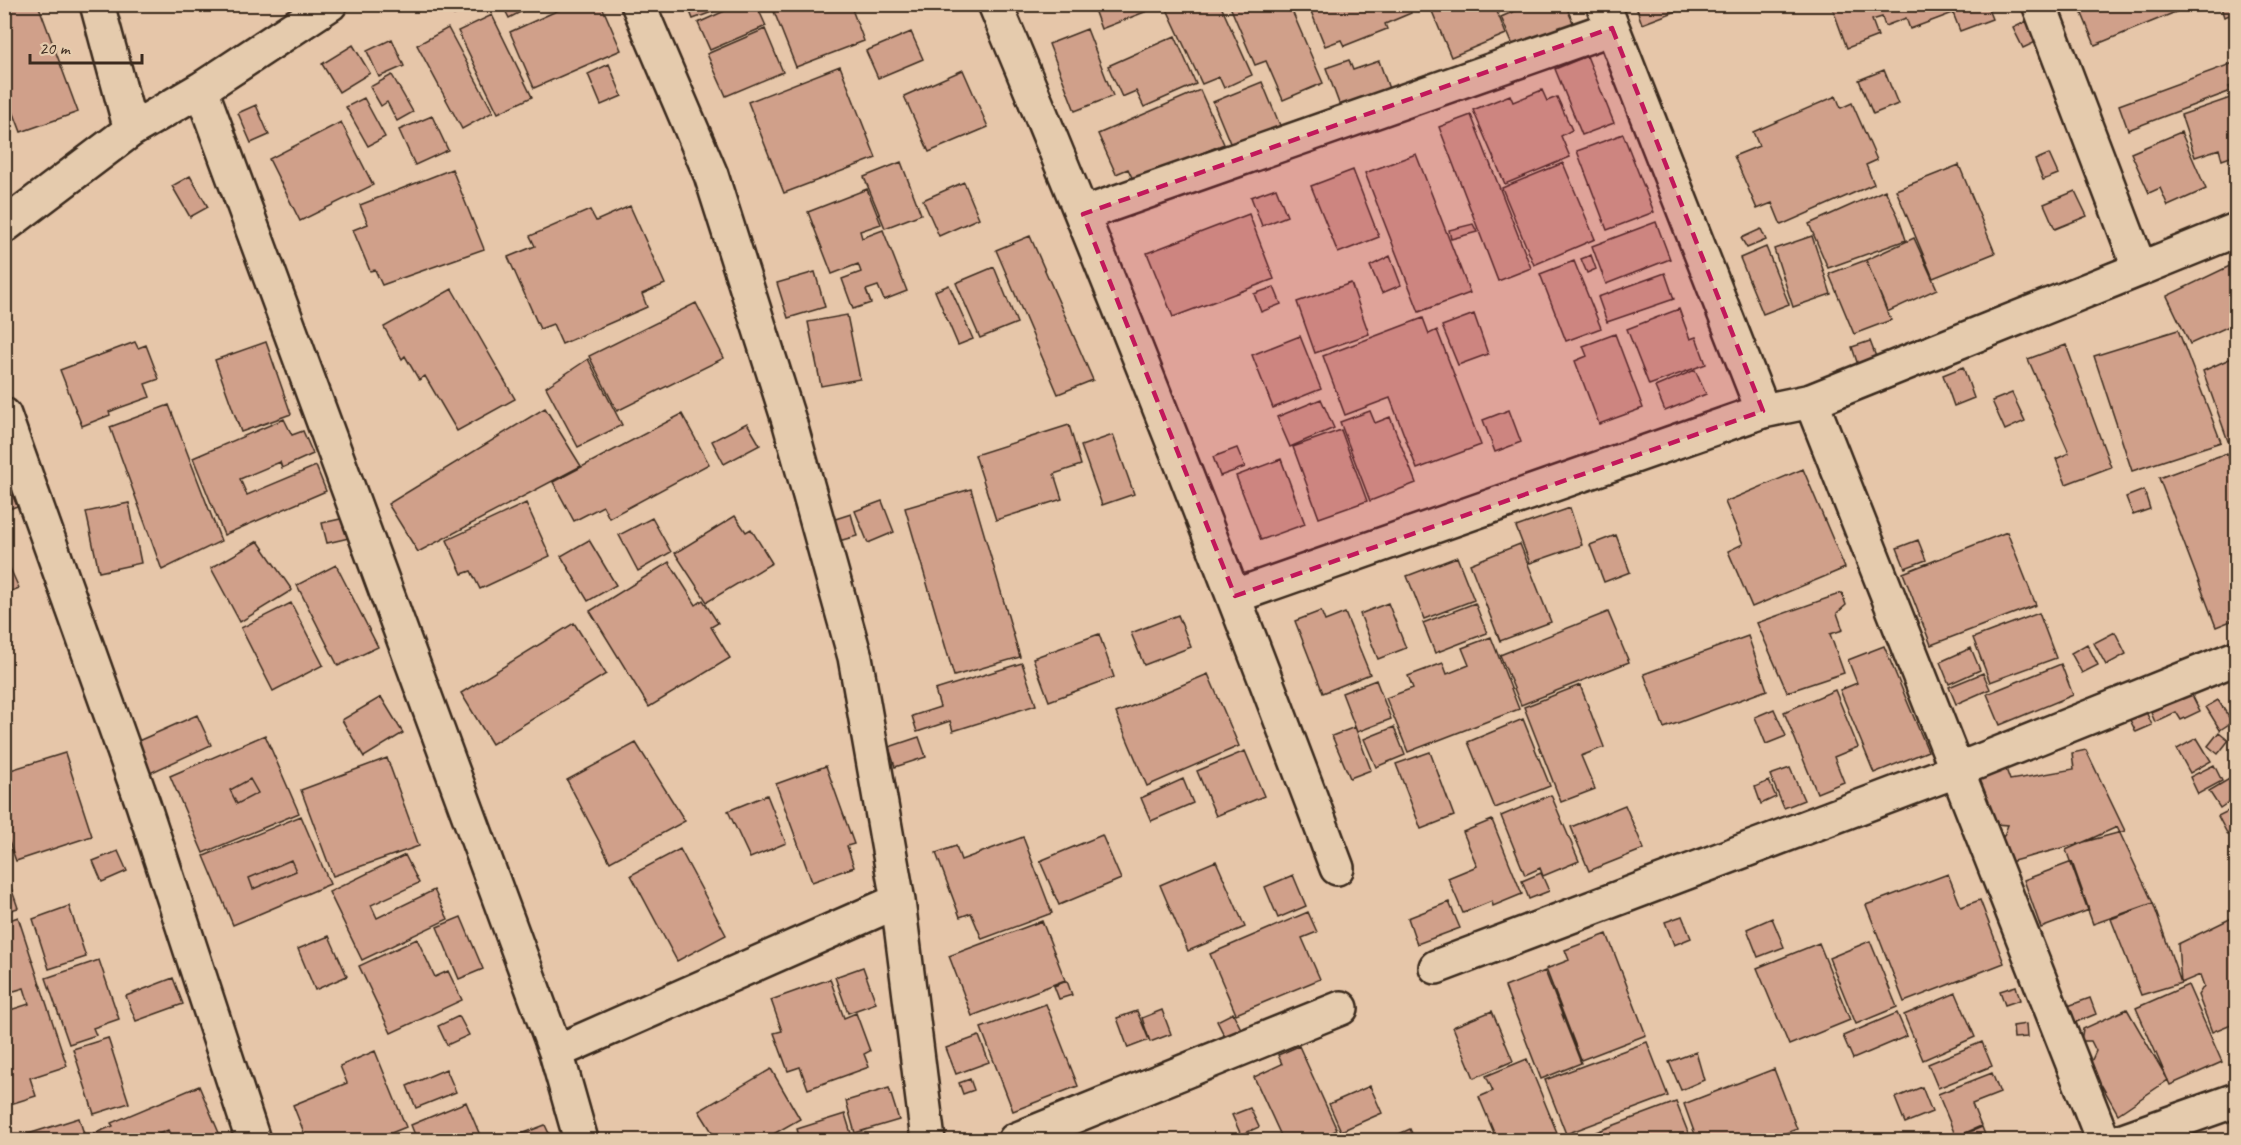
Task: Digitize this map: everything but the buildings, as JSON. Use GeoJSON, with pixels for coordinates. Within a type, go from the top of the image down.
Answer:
{"type":"FeatureCollection","features":[{"type":"Feature","properties":{"kind":"street"},"geometry":{"type":"LineString","coordinates":[[97,4],[131,130]]}},
{"type":"Feature","properties":{"kind":"street"},"geometry":{"type":"LineString","coordinates":[[4,226],[131,130],[201,89],[330,4]]}},
{"type":"Feature","properties":{"kind":"street"},"geometry":{"type":"LineString","coordinates":[[638,4],[711,175],[790,424],[855,657],[898,901],[928,1140]]}},
{"type":"Feature","properties":{"kind":"street"},"geometry":{"type":"LineString","coordinates":[[995,4],[1083,214],[1234,596],[1337,868]]}},
{"type":"Feature","properties":{"kind":"street"},"geometry":{"type":"LineString","coordinates":[[2039,4],[2140,269]]}},
{"type":"Feature","properties":{"kind":"street"},"geometry":{"type":"LineString","coordinates":[[1083,214],[1607,16],[1763,411]]}},
{"type":"Feature","properties":{"kind":"street"},"geometry":{"type":"LineString","coordinates":[[201,89],[556,1052],[581,1140]]}},
{"type":"Feature","properties":{"kind":"street"},"geometry":{"type":"LineString","coordinates":[[1234,596],[1763,411],[1811,401],[2236,230]]}},
{"type":"Feature","properties":{"kind":"street"},"geometry":{"type":"LineString","coordinates":[[1811,401],[1955,771],[2103,1140]]}},
{"type":"Feature","properties":{"kind":"street"},"geometry":{"type":"LineString","coordinates":[[4,415],[143,804],[253,1140]]}},
{"type":"Feature","properties":{"kind":"street"},"geometry":{"type":"LineString","coordinates":[[1436,967],[1955,771],[2236,658]]}},
{"type":"Feature","properties":{"kind":"street"},"geometry":{"type":"LineString","coordinates":[[556,1052],[898,901]]}},
{"type":"Feature","properties":{"kind":"street"},"geometry":{"type":"LineString","coordinates":[[1015,1140],[1341,1008]]}},
{"type":"Feature","properties":{"kind":"street"},"geometry":{"type":"LineString","coordinates":[[2123,1140],[2236,1100]]}},
{"type":"Feature","properties":{"kind":"highlighted area"},"geometry":{"type":"Polygon","coordinates":[[[1612,28],[1763,411],[1235,596],[1083,214],[1612,28]]]}}]}
